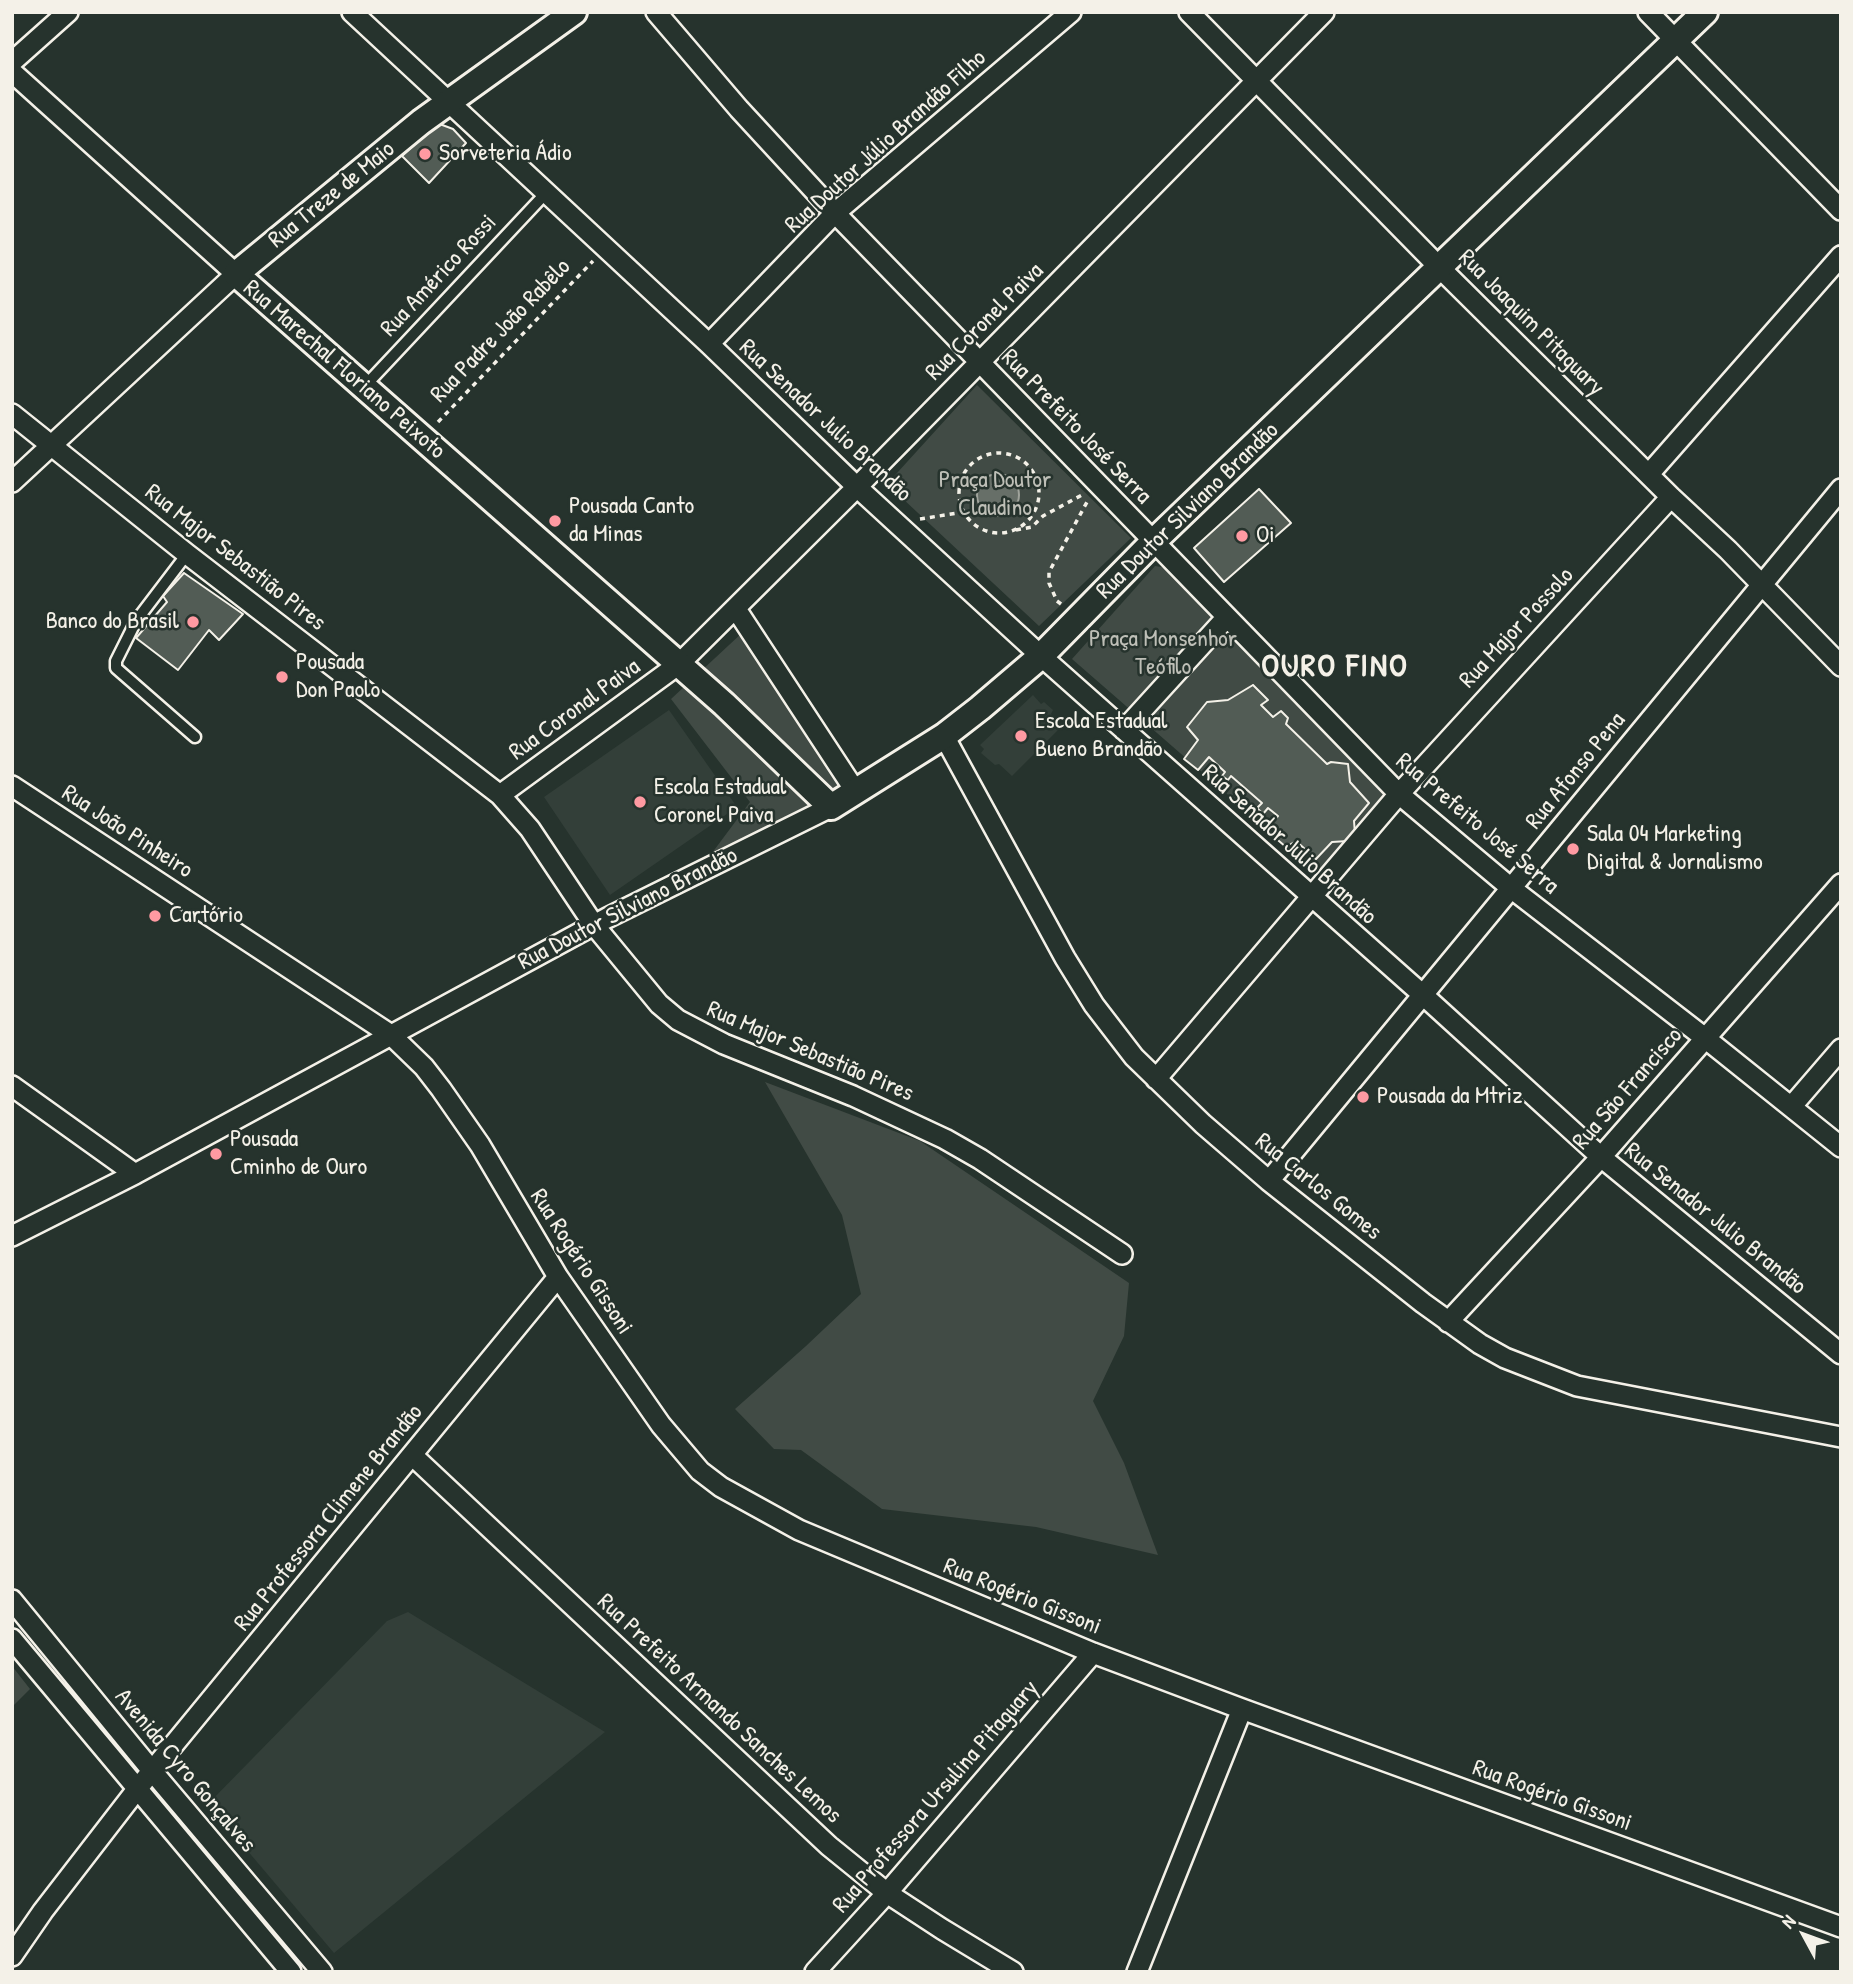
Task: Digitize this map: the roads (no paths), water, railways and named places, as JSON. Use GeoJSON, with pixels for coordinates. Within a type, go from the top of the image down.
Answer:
{"type":"FeatureCollection","features":[{"type":"Feature","properties":{"kind":"street"},"geometry":{"type":"LineString","coordinates":[[12,62],[68,12]]}},
{"type":"Feature","properties":{"kind":"street","name":"Rua Senador Julio Brandão"},"geometry":{"type":"LineString","coordinates":[[352,12],[606,247],[857,487],[1041,656],[1601,1157],[1841,1354]]}},
{"type":"Feature","properties":{"kind":"street","name":"Rua Treze de Maio"},"geometry":{"type":"LineString","coordinates":[[12,482],[236,274],[448,101],[574,12]]}},
{"type":"Feature","properties":{"kind":"street","name":"Rua Prefeito José Serra"},"geometry":{"type":"LineString","coordinates":[[656,12],[739,109],[835,213],[1399,794],[1511,888],[1841,1147]]}},
{"type":"Feature","properties":{"kind":"street","name":"Rua Doutor Júlio Brandão Filho"},"geometry":{"type":"LineString","coordinates":[[709,344],[835,213],[1071,12]]}},
{"type":"Feature","properties":{"kind":"street","name":"Rua Joaquim Pitaguary"},"geometry":{"type":"LineString","coordinates":[[1189,12],[1440,268],[1841,666]]}},
{"type":"Feature","properties":{"kind":"street","name":"Rua Coronel Paiva"},"geometry":{"type":"LineString","coordinates":[[679,664],[1324,12]]}},
{"type":"Feature","properties":{"kind":"street"},"geometry":{"type":"LineString","coordinates":[[1648,12],[1841,210]]}},
{"type":"Feature","properties":{"kind":"street","name":"Rua Doutor Silviano Brandão"},"geometry":{"type":"LineString","coordinates":[[12,1236],[135,1174],[594,925],[831,807],[944,736],[1041,656],[1153,542],[1705,12]]}},
{"type":"Feature","properties":{"kind":"street","name":"Rua Marechal Floriano Peixoto"},"geometry":{"type":"LineString","coordinates":[[12,72],[236,274],[679,664],[831,807]]}},
{"type":"Feature","properties":{"kind":"street"},"geometry":{"type":"LineString","coordinates":[[1649,474],[1841,256]]}},
{"type":"Feature","properties":{"kind":"street","name":"Rua Major Sebastião Pires"},"geometry":{"type":"LineString","coordinates":[[12,414],[187,554],[500,795],[530,829],[594,925],[659,1004],[678,1020],[724,1044],[853,1096],[945,1139],[1122,1254]]}},
{"type":"Feature","properties":{"kind":"street","name":"Rua Afonso Pena"},"geometry":{"type":"LineString","coordinates":[[1269,1181],[1841,489]]}},
{"type":"Feature","properties":{"kind":"street","name":"Rua Major Possolo"},"geometry":{"type":"LineString","coordinates":[[1399,794],[1671,496]]}},
{"type":"Feature","properties":{"kind":"street"},"geometry":{"type":"LineString","coordinates":[[736,609],[856,792]]}},
{"type":"Feature","properties":{"kind":"street"},"geometry":{"type":"LineString","coordinates":[[1124,730],[1227,617]]}},
{"type":"Feature","properties":{"kind":"street","name":"Rua Coronal Paiva"},"geometry":{"type":"LineString","coordinates":[[500,795],[679,664]]}},
{"type":"Feature","properties":{"kind":"street","name":"Rua Carlos Gomes"},"geometry":{"type":"LineString","coordinates":[[944,736],[1072,970],[1112,1031],[1156,1079],[1269,1181],[1448,1322],[1505,1358],[1577,1386],[1841,1437]]}},
{"type":"Feature","properties":{"kind":"street","name":"Rua João Pinheiro"},"geometry":{"type":"LineString","coordinates":[[12,786],[391,1035]]}},
{"type":"Feature","properties":{"kind":"street"},"geometry":{"type":"LineString","coordinates":[[1156,1079],[1399,794]]}},
{"type":"Feature","properties":{"kind":"street","name":"Rua São Francisco"},"geometry":{"type":"LineString","coordinates":[[1448,1322],[1601,1157],[1841,884]]}},
{"type":"Feature","properties":{"kind":"street","name":"Rua Rogério Gissoni"},"geometry":{"type":"LineString","coordinates":[[391,1035],[424,1067],[449,1100],[480,1145],[558,1277],[661,1425],[700,1471],[721,1488],[799,1530],[1093,1653],[1841,1927]]}},
{"type":"Feature","properties":{"kind":"street"},"geometry":{"type":"LineString","coordinates":[[1791,1107],[1841,1049]]}},
{"type":"Feature","properties":{"kind":"street"},"geometry":{"type":"LineString","coordinates":[[12,1086],[135,1174]]}},
{"type":"Feature","properties":{"kind":"street","name":"Rua Professora Climene Brandão"},"geometry":{"type":"LineString","coordinates":[[12,1956],[43,1911],[138,1788],[558,1277]]}},
{"type":"Feature","properties":{"kind":"street","name":"Rua Prefeito Armando Sanches Lemos"},"geometry":{"type":"LineString","coordinates":[[412,1455],[829,1846],[887,1892],[1013,1972]]}},
{"type":"Feature","properties":{"kind":"street","name":"Avenida Cyro Gonçalves"},"geometry":{"type":"LineString","coordinates":[[12,1600],[322,1972]]}},
{"type":"Feature","properties":{"kind":"street","name":"Avenida Cyro Gonçalves"},"geometry":{"type":"LineString","coordinates":[[12,1639],[291,1972]]}},
{"type":"Feature","properties":{"kind":"street","name":"Rua Professora Ursulina Pitaguary"},"geometry":{"type":"LineString","coordinates":[[815,1972],[1093,1653]]}},
{"type":"Feature","properties":{"kind":"street"},"geometry":{"type":"LineString","coordinates":[[1137,1972],[1242,1709]]}},
{"type":"Feature","properties":{"kind":"street"},"geometry":{"type":"LineString","coordinates":[[270,1945],[288,1931]]}},
{"type":"Feature","properties":{"kind":"lane","name":"Rua Américo Rossi"},"geometry":{"type":"LineString","coordinates":[[364,387],[546,193]]}},
{"type":"Feature","properties":{"kind":"lane"},"geometry":{"type":"LineString","coordinates":[[187,554],[136,621],[116,662],[116,668],[195,737]]}},
{"type":"Feature","properties":{"kind":"place","name":"Sorveteria Ádio"},"geometry":{"type":"Point","coordinates":[425,154]}},
{"type":"Feature","properties":{"kind":"place","name":"Pousada Canto da Minas"},"geometry":{"type":"Point","coordinates":[555,521]}},
{"type":"Feature","properties":{"kind":"place","name":"Oi"},"geometry":{"type":"Point","coordinates":[1242,536]}},
{"type":"Feature","properties":{"kind":"place","name":"Banco do Brasil"},"geometry":{"type":"Point","coordinates":[193,622]}},
{"type":"Feature","properties":{"kind":"place","name":"Pousada Don Paolo"},"geometry":{"type":"Point","coordinates":[282,677]}},
{"type":"Feature","properties":{"kind":"place","name":"Escola Estadual Bueno Brandão"},"geometry":{"type":"Point","coordinates":[1021,736]}},
{"type":"Feature","properties":{"kind":"place","name":"Escola Estadual Coronel Paiva"},"geometry":{"type":"Point","coordinates":[640,802]}},
{"type":"Feature","properties":{"kind":"place","name":"Sala 04 Marketing Digital & Jornalismo"},"geometry":{"type":"Point","coordinates":[1573,849]}},
{"type":"Feature","properties":{"kind":"place","name":"Cartório"},"geometry":{"type":"Point","coordinates":[155,916]}},
{"type":"Feature","properties":{"kind":"place","name":"Pousada da Mtriz"},"geometry":{"type":"Point","coordinates":[1363,1097]}},
{"type":"Feature","properties":{"kind":"place","name":"Pousada Cminho de Ouro"},"geometry":{"type":"Point","coordinates":[216,1154]}},
{"type":"Feature","properties":{"kind":"district","name":"OURO FINO"},"geometry":{"type":"Point","coordinates":[1335,667]}},
{"type":"Feature","properties":{"kind":"park label","name":"Praça Doutor Claudino"},"geometry":{"type":"Point","coordinates":[995,495]}},
{"type":"Feature","properties":{"kind":"park label","name":"Praça Monsenhor Teófilo"},"geometry":{"type":"Point","coordinates":[1163,654]}}]}
